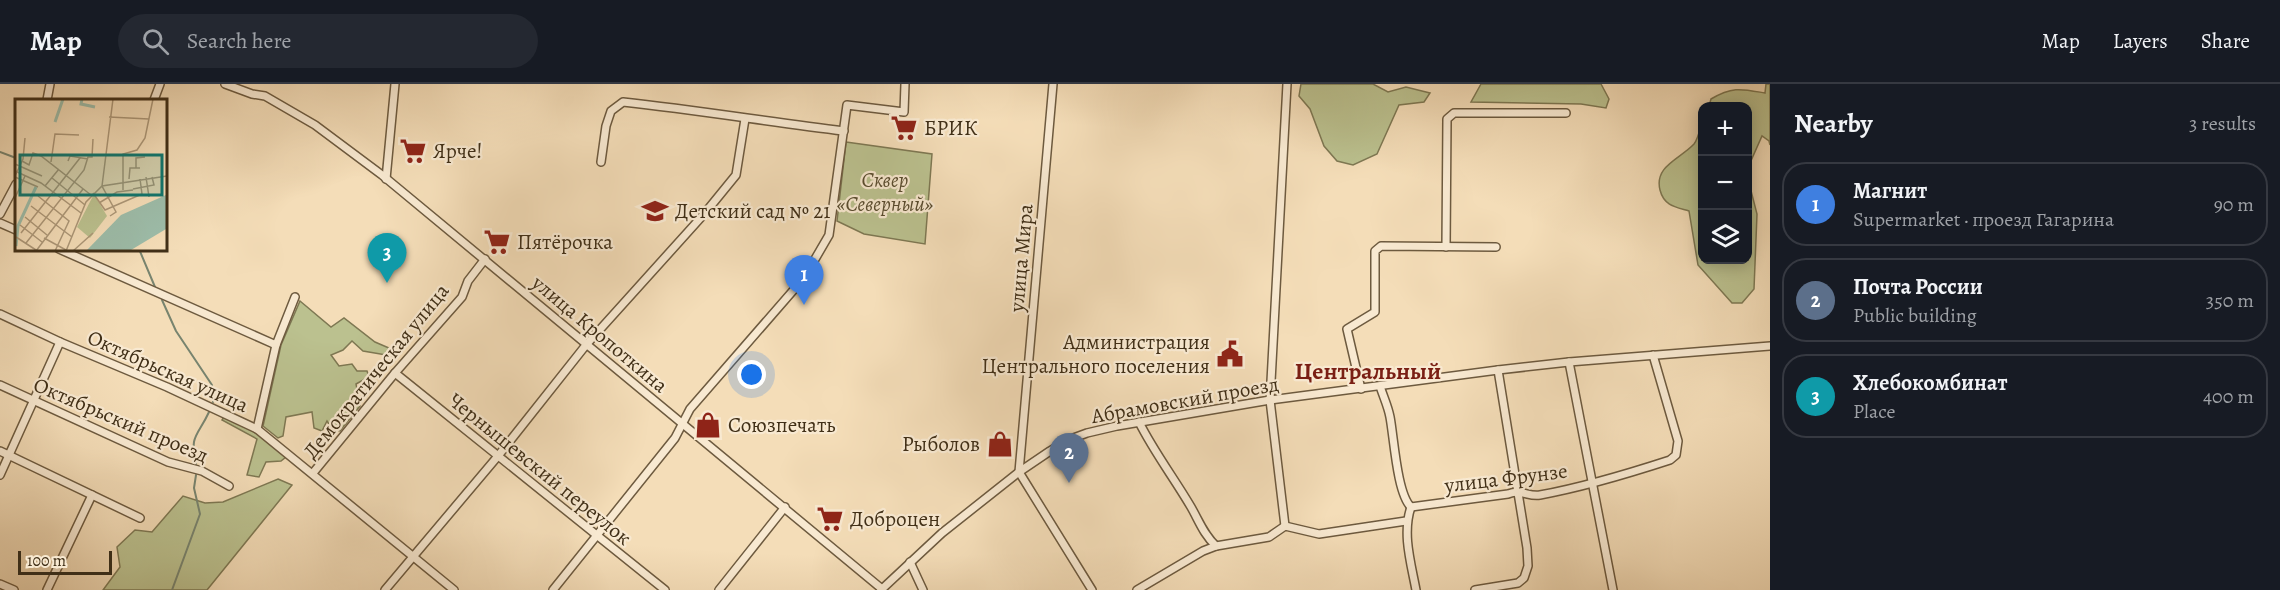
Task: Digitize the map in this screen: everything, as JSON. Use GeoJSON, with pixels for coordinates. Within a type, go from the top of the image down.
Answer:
{"type":"FeatureCollection","features":[{"type":"Feature","properties":{"kind":"street"},"geometry":{"type":"LineString","coordinates":[[47,99],[50,84]]}},
{"type":"Feature","properties":{"kind":"street"},"geometry":{"type":"LineString","coordinates":[[154,99],[160,84]]}},
{"type":"Feature","properties":{"kind":"street","name":"улица Кропоткина"},"geometry":{"type":"LineString","coordinates":[[225,84],[252,94],[265,96],[315,125],[384,177],[882,589]]}},
{"type":"Feature","properties":{"kind":"street"},"geometry":{"type":"LineString","coordinates":[[384,177],[395,103],[395,84]]}},
{"type":"Feature","properties":{"kind":"street"},"geometry":{"type":"LineString","coordinates":[[553,590],[675,438],[690,409],[804,278],[829,235],[848,105],[904,112],[905,84]]}},
{"type":"Feature","properties":{"kind":"street","name":"улица Мира"},"geometry":{"type":"LineString","coordinates":[[1019,472],[1053,84]]}},
{"type":"Feature","properties":{"kind":"street"},"geometry":{"type":"LineString","coordinates":[[1285,526],[1270,400],[1287,84]]}},
{"type":"Feature","properties":{"kind":"street"},"geometry":{"type":"LineString","coordinates":[[601,162],[606,126],[611,111],[623,102],[844,131]]}},
{"type":"Feature","properties":{"kind":"street"},"geometry":{"type":"LineString","coordinates":[[1446,247],[1447,119],[1454,113],[1566,113]]}},
{"type":"Feature","properties":{"kind":"street"},"geometry":{"type":"LineString","coordinates":[[385,590],[498,456],[586,345],[705,213],[736,175],[745,119]]}},
{"type":"Feature","properties":{"kind":"street"},"geometry":{"type":"LineString","coordinates":[[0,214],[15,186]]}},
{"type":"Feature","properties":{"kind":"street"},"geometry":{"type":"LineString","coordinates":[[0,223],[15,230]]}},
{"type":"Feature","properties":{"kind":"street"},"geometry":{"type":"LineString","coordinates":[[1361,388],[1347,329],[1375,312],[1375,251],[1381,246],[1496,247]]}},
{"type":"Feature","properties":{"kind":"street"},"geometry":{"type":"LineString","coordinates":[[61,250],[276,345]]}},
{"type":"Feature","properties":{"kind":"street","name":"Демократическая улица"},"geometry":{"type":"LineString","coordinates":[[314,473],[395,373],[462,297],[468,281],[484,259]]}},
{"type":"Feature","properties":{"kind":"street"},"geometry":{"type":"LineString","coordinates":[[257,429],[276,345],[295,297]]}},
{"type":"Feature","properties":{"kind":"street","name":"Октябрьская улица"},"geometry":{"type":"LineString","coordinates":[[0,314],[257,429],[314,473],[454,590]]}},
{"type":"Feature","properties":{"kind":"street"},"geometry":{"type":"LineString","coordinates":[[0,475],[60,342]]}},
{"type":"Feature","properties":{"kind":"street","name":"Абрамовский проезд"},"geometry":{"type":"LineString","coordinates":[[882,589],[961,518],[1019,472],[1068,440],[1087,433],[1270,400],[1498,370],[1770,346]]}},
{"type":"Feature","properties":{"kind":"street","name":"улица Фрунзе"},"geometry":{"type":"LineString","coordinates":[[1411,507],[1508,494],[1519,490],[1536,495],[1602,482],[1670,460],[1676,455],[1678,441],[1653,355]]}},
{"type":"Feature","properties":{"kind":"street"},"geometry":{"type":"LineString","coordinates":[[1569,362],[1613,590]]}},
{"type":"Feature","properties":{"kind":"street"},"geometry":{"type":"LineString","coordinates":[[1475,590],[1518,583],[1524,578],[1528,566],[1519,490],[1498,370]]}},
{"type":"Feature","properties":{"kind":"street","name":"Чернышевский переулок"},"geometry":{"type":"LineString","coordinates":[[395,373],[665,590]]}},
{"type":"Feature","properties":{"kind":"street","name":"Октябрьский проезд"},"geometry":{"type":"LineString","coordinates":[[0,385],[168,462],[202,471],[229,486]]}},
{"type":"Feature","properties":{"kind":"street"},"geometry":{"type":"LineString","coordinates":[[1380,386],[1390,414],[1399,478],[1406,502],[1411,507],[1407,521],[1409,555],[1416,590]]}},
{"type":"Feature","properties":{"kind":"street"},"geometry":{"type":"LineString","coordinates":[[1139,422],[1152,448],[1190,506],[1207,538],[1216,546]]}},
{"type":"Feature","properties":{"kind":"street"},"geometry":{"type":"LineString","coordinates":[[0,452],[140,519]]}},
{"type":"Feature","properties":{"kind":"street"},"geometry":{"type":"LineString","coordinates":[[1019,472],[1092,590]]}},
{"type":"Feature","properties":{"kind":"street"},"geometry":{"type":"LineString","coordinates":[[47,590],[92,495]]}},
{"type":"Feature","properties":{"kind":"street"},"geometry":{"type":"LineString","coordinates":[[719,590],[785,507]]}},
{"type":"Feature","properties":{"kind":"street"},"geometry":{"type":"LineString","coordinates":[[1137,590],[1216,546],[1269,537],[1285,526],[1318,534],[1407,521]]}},
{"type":"Feature","properties":{"kind":"street"},"geometry":{"type":"LineString","coordinates":[[910,562],[923,590]]}},
{"type":"Feature","properties":{"kind":"street"},"geometry":{"type":"LineString","coordinates":[[0,584],[14,590]]}},
{"type":"Feature","properties":{"kind":"green space"},"geometry":{"type":"Polygon","coordinates":[[[1301,84],[1373,84],[1388,92],[1406,87],[1430,93],[1424,102],[1399,105],[1377,154],[1353,165],[1337,161],[1324,146],[1310,109],[1299,96],[1301,84]]]}},
{"type":"Feature","properties":{"kind":"green space"},"geometry":{"type":"Polygon","coordinates":[[[1481,84],[1601,84],[1609,99],[1606,108],[1581,104],[1471,102],[1481,84]]]}},
{"type":"Feature","properties":{"kind":"green space"},"geometry":{"type":"Polygon","coordinates":[[[1766,84],[1770,84],[1770,145],[1769,141],[1762,136],[1752,158],[1752,102],[1710,102],[1711,99],[1732,90],[1765,93],[1766,84]]]}},
{"type":"Feature","properties":{"kind":"green space"},"geometry":{"type":"Polygon","coordinates":[[[1698,137],[1698,264],[1752,264],[1752,195],[1757,214],[1754,289],[1742,303],[1732,303],[1698,265],[1689,211],[1668,203],[1660,190],[1659,182],[1664,169],[1694,144],[1698,137]]]}},
{"type":"Feature","properties":{"kind":"green space","name":"Сквер «Северный»"},"geometry":{"type":"Polygon","coordinates":[[[846,142],[932,154],[925,244],[864,234],[837,221],[846,142]]]}},
{"type":"Feature","properties":{"kind":"green space"},"geometry":{"type":"Polygon","coordinates":[[[300,301],[331,327],[344,318],[375,342],[396,351],[392,356],[363,351],[352,341],[343,350],[331,355],[339,366],[352,364],[357,371],[367,371],[369,377],[356,384],[360,406],[340,431],[332,429],[327,421],[322,431],[314,428],[312,412],[286,417],[283,436],[278,438],[263,426],[281,345],[300,301]]]}},
{"type":"Feature","properties":{"kind":"green space"},"geometry":{"type":"Polygon","coordinates":[[[225,415],[259,433],[286,457],[281,461],[266,462],[259,477],[247,475],[257,439],[222,420],[225,415]]]}},
{"type":"Feature","properties":{"kind":"green space"},"geometry":{"type":"Polygon","coordinates":[[[278,479],[292,485],[207,590],[103,590],[120,567],[117,547],[135,530],[152,532],[183,496],[205,503],[223,502],[278,479]]]}},
{"type":"Feature","properties":{"kind":"waterway"},"geometry":{"type":"LineString","coordinates":[[0,152],[15,158]]}},
{"type":"Feature","properties":{"kind":"waterway"},"geometry":{"type":"LineString","coordinates":[[139,250],[155,287]]}},
{"type":"Feature","properties":{"kind":"waterway"},"geometry":{"type":"LineString","coordinates":[[162,300],[176,331],[212,385],[213,402]]}},
{"type":"Feature","properties":{"kind":"waterway"},"geometry":{"type":"LineString","coordinates":[[196,464],[194,441],[209,412]]}},
{"type":"Feature","properties":{"kind":"waterway"},"geometry":{"type":"LineString","coordinates":[[172,590],[200,514],[194,488],[196,475]]}},
{"type":"Feature","properties":{"kind":"place","name":"БРИК"},"geometry":{"type":"Point","coordinates":[904,128]}},
{"type":"Feature","properties":{"kind":"place","name":"Ярче!"},"geometry":{"type":"Point","coordinates":[413,151]}},
{"type":"Feature","properties":{"kind":"place","name":"Детский сад № 21"},"geometry":{"type":"Point","coordinates":[655,211]}},
{"type":"Feature","properties":{"kind":"place","name":"Пятёрочка"},"geometry":{"type":"Point","coordinates":[497,242]}},
{"type":"Feature","properties":{"kind":"place","name":"Хлебокомбинат"},"geometry":{"type":"Point","coordinates":[387,283]}},
{"type":"Feature","properties":{"kind":"place","name":"Магнит"},"geometry":{"type":"Point","coordinates":[804,305]}},
{"type":"Feature","properties":{"kind":"place","name":"Администрация Центрального поселения"},"geometry":{"type":"Point","coordinates":[1230,354]}},
{"type":"Feature","properties":{"kind":"place","name":"Союзпечать"},"geometry":{"type":"Point","coordinates":[708,425]}},
{"type":"Feature","properties":{"kind":"place","name":"Рыболов"},"geometry":{"type":"Point","coordinates":[1000,444]}},
{"type":"Feature","properties":{"kind":"place","name":"Почта России"},"geometry":{"type":"Point","coordinates":[1069,483]}},
{"type":"Feature","properties":{"kind":"place","name":"Доброцен"},"geometry":{"type":"Point","coordinates":[830,519]}},
{"type":"Feature","properties":{"kind":"district","name":"Центральный"},"geometry":{"type":"Point","coordinates":[1368,371]}}]}
